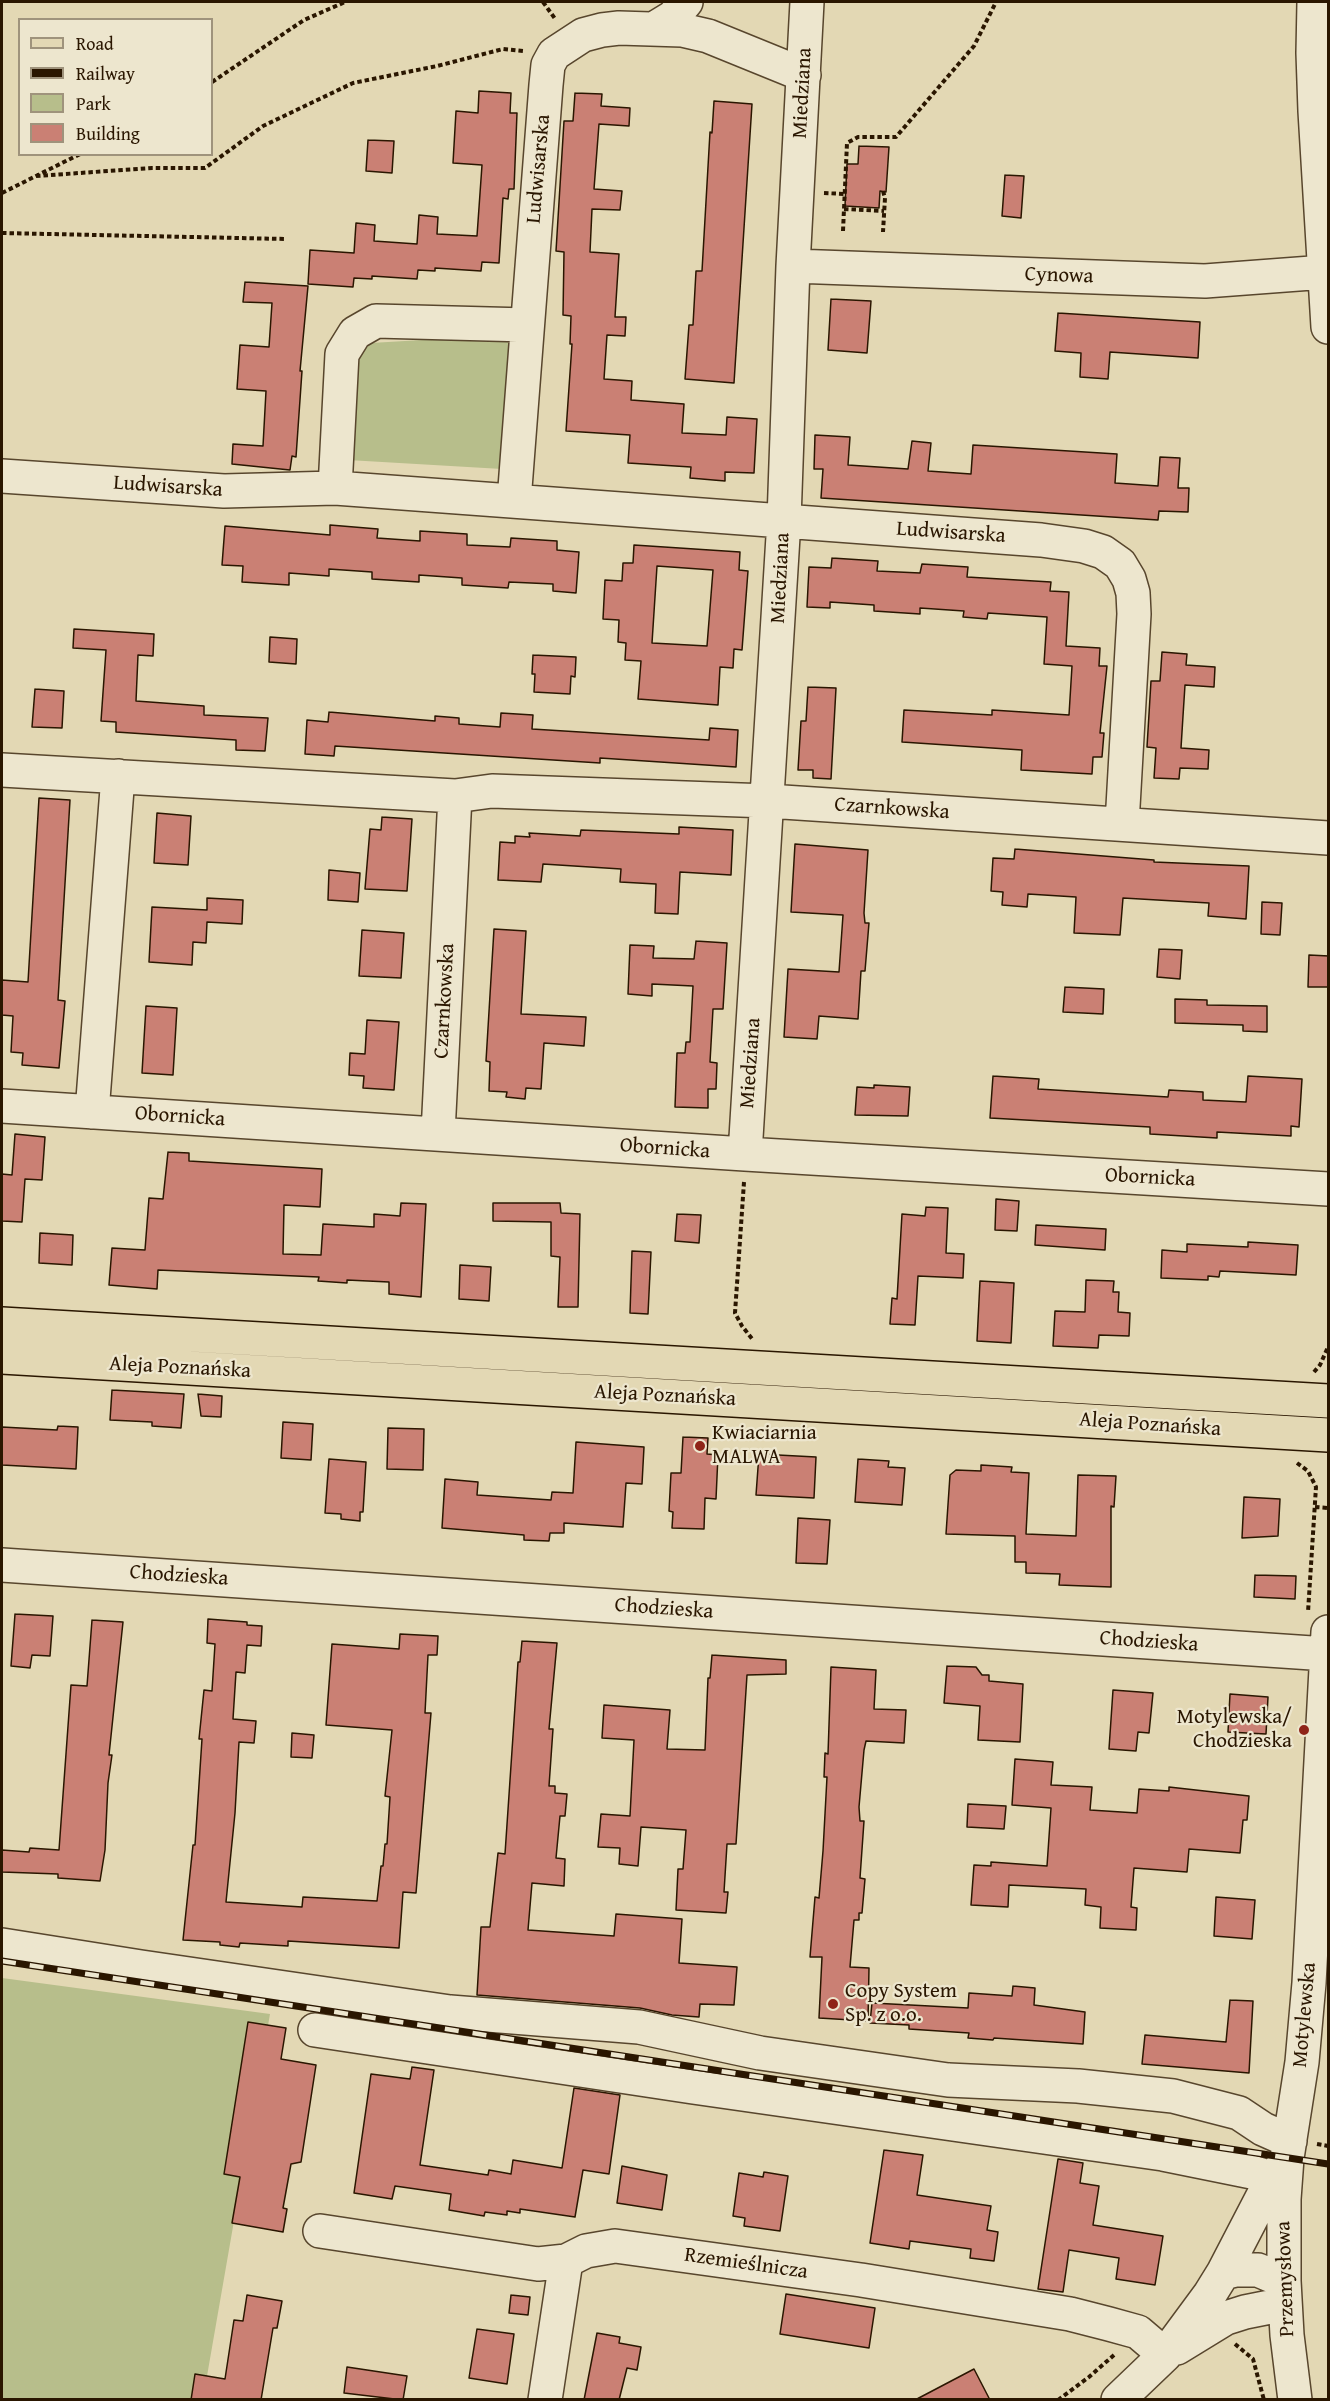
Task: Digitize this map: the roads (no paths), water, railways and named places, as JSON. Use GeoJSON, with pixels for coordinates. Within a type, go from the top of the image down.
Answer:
{"type":"FeatureCollection","features":[{"type":"Feature","properties":{"kind":"main road","name":"Aleja Poznańska"},"geometry":{"type":"LineString","coordinates":[[2,1324],[1329,1401]]}},
{"type":"Feature","properties":{"kind":"main road","name":"Aleja Poznańska"},"geometry":{"type":"LineString","coordinates":[[2,1357],[1329,1436]]}},
{"type":"Feature","properties":{"kind":"street"},"geometry":{"type":"LineString","coordinates":[[655,28],[673,17],[686,2]]}},
{"type":"Feature","properties":{"kind":"street","name":"Miedziana"},"geometry":{"type":"LineString","coordinates":[[746,1154],[784,520],[793,266],[807,2]]}},
{"type":"Feature","properties":{"kind":"street"},"geometry":{"type":"LineString","coordinates":[[1314,2],[1313,53],[1329,327]]}},
{"type":"Feature","properties":{"kind":"street"},"geometry":{"type":"LineString","coordinates":[[655,28],[682,30],[708,36],[804,75]]}},
{"type":"Feature","properties":{"kind":"street","name":"Ludwisarska"},"geometry":{"type":"LineString","coordinates":[[514,501],[526,325],[550,70],[583,35],[602,30],[655,28]]}},
{"type":"Feature","properties":{"kind":"street","name":"Cynowa"},"geometry":{"type":"LineString","coordinates":[[793,266],[1205,281],[1325,272]]}},
{"type":"Feature","properties":{"kind":"street"},"geometry":{"type":"LineString","coordinates":[[335,488],[342,354],[355,333],[376,321],[526,325]]}},
{"type":"Feature","properties":{"kind":"street","name":"Ludwisarska"},"geometry":{"type":"LineString","coordinates":[[2,476],[224,491],[335,488],[1067,543],[1103,552],[1120,564],[1131,586],[1134,614],[1122,824]]}},
{"type":"Feature","properties":{"kind":"street","name":"Czarnkowska"},"geometry":{"type":"LineString","coordinates":[[2,770],[455,796],[492,791],[768,801],[1329,838]]}},
{"type":"Feature","properties":{"kind":"street"},"geometry":{"type":"LineString","coordinates":[[92,1112],[118,776]]}},
{"type":"Feature","properties":{"kind":"street","name":"Czarnkowska"},"geometry":{"type":"LineString","coordinates":[[438,1133],[455,796]]}},
{"type":"Feature","properties":{"kind":"street","name":"Obornicka"},"geometry":{"type":"LineString","coordinates":[[2,1106],[1329,1189]]}},
{"type":"Feature","properties":{"kind":"street","name":"Chodzieska"},"geometry":{"type":"LineString","coordinates":[[2,1565],[1320,1646]]}},
{"type":"Feature","properties":{"kind":"street","name":"Motylewska"},"geometry":{"type":"LineString","coordinates":[[1118,2400],[1165,2355],[1223,2273],[1284,2159],[1302,2062],[1309,1983],[1320,1646]]}},
{"type":"Feature","properties":{"kind":"street"},"geometry":{"type":"LineString","coordinates":[[2,1945],[450,2012],[639,2027],[760,2053],[948,2080],[1078,2086],[1173,2096],[1239,2114],[1263,2129],[1284,2159]]}},
{"type":"Feature","properties":{"kind":"street"},"geometry":{"type":"LineString","coordinates":[[315,2030],[1163,2154],[1284,2159]]}},
{"type":"Feature","properties":{"kind":"street","name":"Przemysłowa"},"geometry":{"type":"LineString","coordinates":[[1284,2159],[1284,2292],[1295,2400]]}},
{"type":"Feature","properties":{"kind":"street","name":"Rzemieślnicza"},"geometry":{"type":"LineString","coordinates":[[320,2231],[538,2264],[566,2261],[586,2251],[615,2246],[861,2280],[1070,2314],[1138,2332],[1165,2355]]}},
{"type":"Feature","properties":{"kind":"street"},"geometry":{"type":"LineString","coordinates":[[545,2400],[566,2261]]}},
{"type":"Feature","properties":{"kind":"street"},"geometry":{"type":"LineString","coordinates":[[1223,2273],[1236,2270],[1258,2270],[1284,2292]]}},
{"type":"Feature","properties":{"kind":"street","name":"Motylewska"},"geometry":{"type":"LineString","coordinates":[[1165,2355],[1226,2318],[1245,2312],[1284,2292]]}},
{"type":"Feature","properties":{"kind":"railway"},"geometry":{"type":"LineString","coordinates":[[2,1961],[1328,2164]]}},
{"type":"Feature","properties":{"kind":"place","name":"Kwiaciarnia MALWA"},"geometry":{"type":"Point","coordinates":[700,1446]}},
{"type":"Feature","properties":{"kind":"place","name":"Motylewska/ Chodzieska"},"geometry":{"type":"Point","coordinates":[1304,1730]}},
{"type":"Feature","properties":{"kind":"place","name":"Copy System Sp. z o.o."},"geometry":{"type":"Point","coordinates":[833,2004]}}]}
